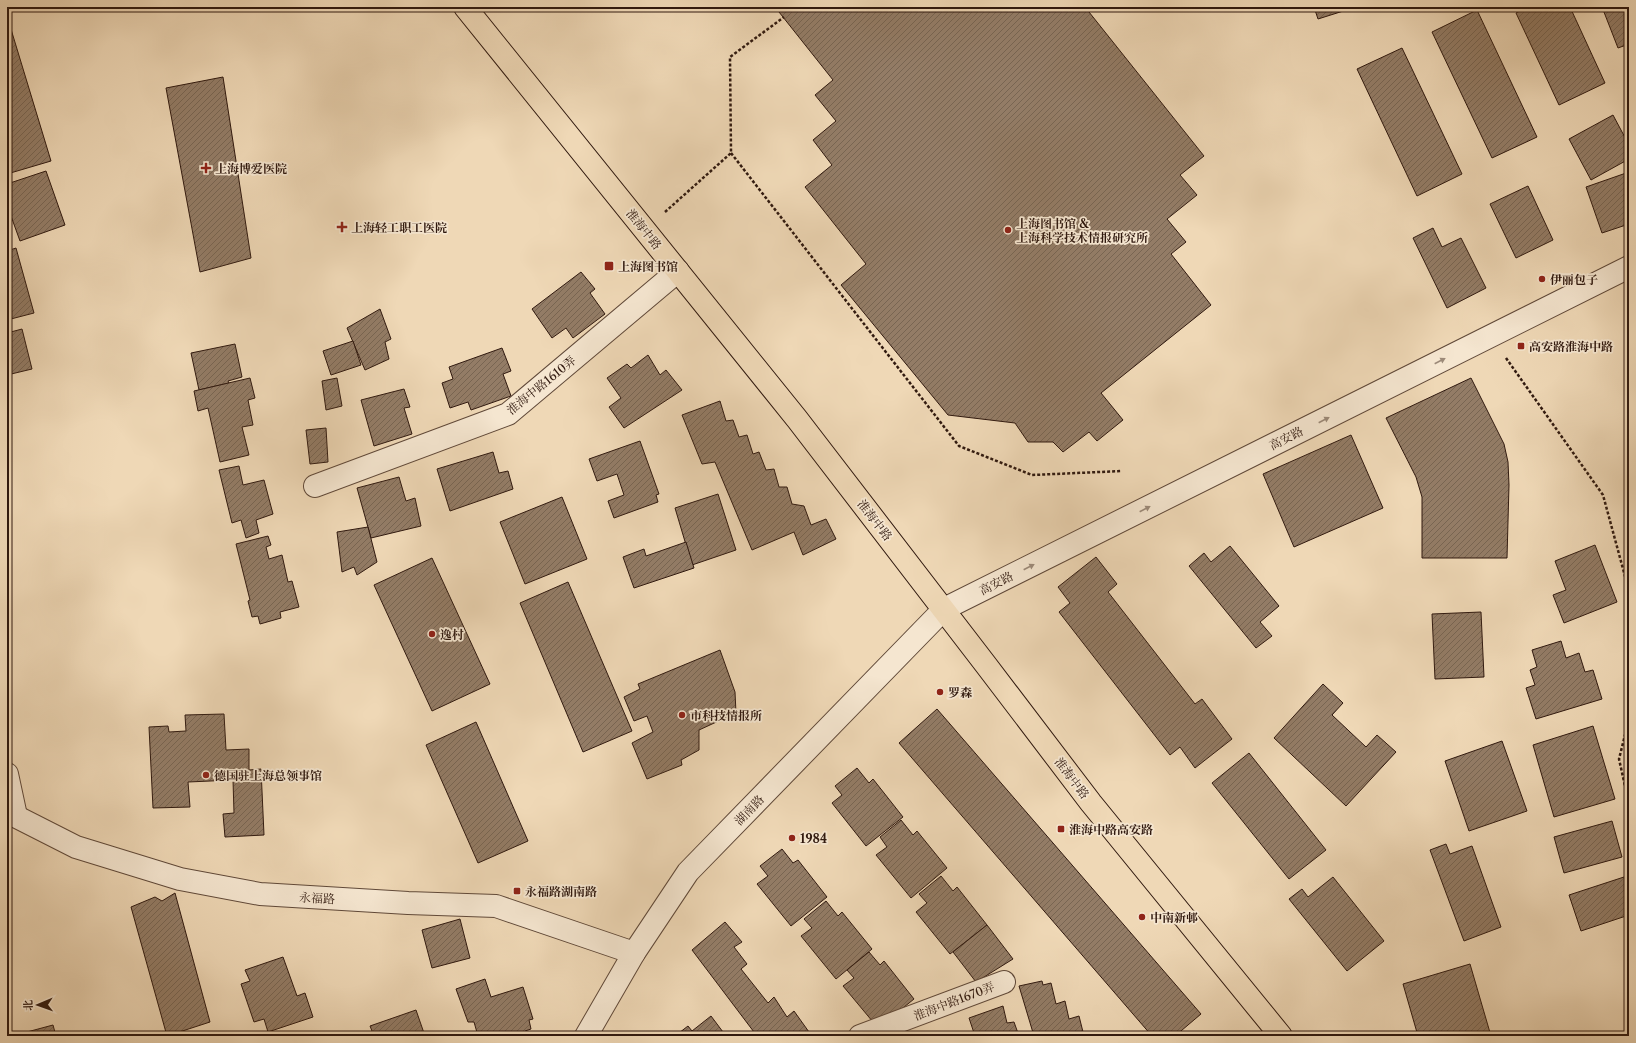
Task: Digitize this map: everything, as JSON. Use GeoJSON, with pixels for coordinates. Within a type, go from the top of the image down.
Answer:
{"type":"FeatureCollection","features":[{"type":"Feature","properties":{"kind":"main road","name":"淮海中路"},"geometry":{"type":"LineString","coordinates":[[466,7],[802,426],[944,609],[1091,803],[1281,1036]]}},
{"type":"Feature","properties":{"kind":"street","name":"高安路"},"geometry":{"type":"LineString","coordinates":[[944,609],[1629,267]]}},
{"type":"Feature","properties":{"kind":"street","name":"淮海中路1610弄"},"geometry":{"type":"LineString","coordinates":[[315,486],[508,414],[678,271]]}},
{"type":"Feature","properties":{"kind":"street","name":"湖南路"},"geometry":{"type":"LineString","coordinates":[[586,1036],[634,953],[688,872],[944,609]]}},
{"type":"Feature","properties":{"kind":"street"},"geometry":{"type":"LineString","coordinates":[[7,774],[12,814]]}},
{"type":"Feature","properties":{"kind":"street","name":"永福路"},"geometry":{"type":"LineString","coordinates":[[12,814],[76,847],[180,879],[260,894],[408,903],[496,906],[634,953]]}},
{"type":"Feature","properties":{"kind":"street","name":"淮海中路1670弄"},"geometry":{"type":"LineString","coordinates":[[860,1036],[1004,982]]}},
{"type":"Feature","properties":{"kind":"path"},"geometry":{"type":"LineString","coordinates":[[784,17],[730,58],[731,153],[959,446],[1032,475],[1122,471]]}},
{"type":"Feature","properties":{"kind":"path"},"geometry":{"type":"LineString","coordinates":[[645,230],[731,153]]}},
{"type":"Feature","properties":{"kind":"path"},"geometry":{"type":"LineString","coordinates":[[1491,336],[1603,495],[1629,591]]}},
{"type":"Feature","properties":{"kind":"path"},"geometry":{"type":"LineString","coordinates":[[1629,719],[1619,759],[1629,804]]}},
{"type":"Feature","properties":{"kind":"building","name":"上海图书馆 & 上海科学技术情报研究所"},"geometry":{"type":"Polygon","coordinates":[[[775,7],[1044,7],[1046,9],[1049,7],[1085,7],[1204,156],[1180,175],[1197,195],[1167,219],[1186,242],[1171,254],[1211,305],[1101,393],[1123,420],[1097,441],[1089,432],[1063,452],[1053,442],[1028,442],[1015,423],[948,415],[841,285],[866,264],[805,187],[832,165],[813,140],[836,121],[815,95],[833,80],[775,7]]]}},
{"type":"Feature","properties":{"kind":"building"},"geometry":{"type":"Polygon","coordinates":[[[1314,7],[1356,7],[1318,19],[1314,7]]]}},
{"type":"Feature","properties":{"kind":"building"},"geometry":{"type":"Polygon","coordinates":[[[1527,7],[1570,7],[1605,83],[1559,105],[1516,13],[1527,7]]]}},
{"type":"Feature","properties":{"kind":"building"},"geometry":{"type":"Polygon","coordinates":[[[1602,7],[1629,7],[1629,44],[1618,48],[1602,7]]]}},
{"type":"Feature","properties":{"kind":"building"},"geometry":{"type":"Polygon","coordinates":[[[1477,10],[1537,137],[1492,158],[1432,32],[1477,10]]]}},
{"type":"Feature","properties":{"kind":"building"},"geometry":{"type":"Polygon","coordinates":[[[7,16],[51,161],[7,174],[7,16]]]}},
{"type":"Feature","properties":{"kind":"building"},"geometry":{"type":"Polygon","coordinates":[[[1402,48],[1462,174],[1417,196],[1357,69],[1402,48]]]}},
{"type":"Feature","properties":{"kind":"building"},"geometry":{"type":"Polygon","coordinates":[[[223,77],[251,258],[200,272],[166,88],[223,77]]]}},
{"type":"Feature","properties":{"kind":"building"},"geometry":{"type":"Polygon","coordinates":[[[1613,115],[1629,145],[1629,159],[1591,180],[1569,139],[1613,115]]]}},
{"type":"Feature","properties":{"kind":"building"},"geometry":{"type":"Polygon","coordinates":[[[46,171],[65,225],[20,241],[7,205],[7,184],[46,171]]]}},
{"type":"Feature","properties":{"kind":"building"},"geometry":{"type":"Polygon","coordinates":[[[1629,172],[1629,224],[1602,233],[1586,187],[1629,172]]]}},
{"type":"Feature","properties":{"kind":"building"},"geometry":{"type":"Polygon","coordinates":[[[1528,186],[1553,240],[1516,258],[1490,204],[1528,186]]]}},
{"type":"Feature","properties":{"kind":"building"},"geometry":{"type":"Polygon","coordinates":[[[1433,228],[1442,247],[1461,238],[1486,288],[1447,308],[1413,238],[1433,228]]]}},
{"type":"Feature","properties":{"kind":"building"},"geometry":{"type":"Polygon","coordinates":[[[16,248],[34,313],[7,320],[7,251],[16,248]]]}},
{"type":"Feature","properties":{"kind":"building"},"geometry":{"type":"Polygon","coordinates":[[[581,272],[595,289],[590,293],[605,314],[573,338],[566,328],[552,338],[532,309],[581,272]]]}},
{"type":"Feature","properties":{"kind":"building"},"geometry":{"type":"Polygon","coordinates":[[[380,309],[391,339],[385,342],[389,359],[365,370],[347,328],[380,309]]]}},
{"type":"Feature","properties":{"kind":"building"},"geometry":{"type":"Polygon","coordinates":[[[22,329],[32,369],[7,375],[7,333],[22,329]]]}},
{"type":"Feature","properties":{"kind":"building"},"geometry":{"type":"Polygon","coordinates":[[[353,341],[361,365],[331,375],[323,351],[353,341]]]}},
{"type":"Feature","properties":{"kind":"building"},"geometry":{"type":"Polygon","coordinates":[[[235,344],[242,377],[228,381],[229,383],[199,390],[191,353],[235,344]]]}},
{"type":"Feature","properties":{"kind":"building"},"geometry":{"type":"Polygon","coordinates":[[[502,348],[511,371],[503,374],[511,396],[471,410],[468,402],[450,408],[442,383],[453,379],[449,367],[502,348]]]}},
{"type":"Feature","properties":{"kind":"building"},"geometry":{"type":"Polygon","coordinates":[[[648,355],[660,375],[666,370],[682,390],[624,428],[609,407],[621,398],[607,378],[627,364],[631,368],[648,355]]]}},
{"type":"Feature","properties":{"kind":"building"},"geometry":{"type":"Polygon","coordinates":[[[250,378],[255,398],[248,400],[253,425],[242,427],[249,455],[220,462],[208,408],[198,411],[194,391],[250,378]]]}},
{"type":"Feature","properties":{"kind":"building"},"geometry":{"type":"Polygon","coordinates":[[[337,378],[342,406],[326,410],[322,381],[337,378]]]}},
{"type":"Feature","properties":{"kind":"building"},"geometry":{"type":"Polygon","coordinates":[[[1471,378],[1504,444],[1508,462],[1509,485],[1507,558],[1422,558],[1422,497],[1416,477],[1386,418],[1471,378]]]}},
{"type":"Feature","properties":{"kind":"building"},"geometry":{"type":"Polygon","coordinates":[[[404,389],[410,407],[404,408],[412,434],[374,446],[361,400],[404,389]]]}},
{"type":"Feature","properties":{"kind":"building"},"geometry":{"type":"Polygon","coordinates":[[[720,401],[726,421],[733,420],[739,437],[747,435],[753,454],[759,452],[766,470],[774,469],[779,487],[787,487],[792,504],[804,506],[811,525],[826,519],[836,539],[803,555],[794,532],[752,550],[715,462],[702,464],[682,415],[720,401]]]}},
{"type":"Feature","properties":{"kind":"building"},"geometry":{"type":"Polygon","coordinates":[[[326,428],[328,462],[310,464],[306,430],[326,428]]]}},
{"type":"Feature","properties":{"kind":"building"},"geometry":{"type":"Polygon","coordinates":[[[1351,435],[1383,508],[1294,547],[1263,474],[1351,435]]]}},
{"type":"Feature","properties":{"kind":"building"},"geometry":{"type":"Polygon","coordinates":[[[640,441],[659,494],[656,495],[658,502],[614,518],[608,501],[624,495],[617,474],[597,481],[589,459],[640,441]]]}},
{"type":"Feature","properties":{"kind":"building"},"geometry":{"type":"Polygon","coordinates":[[[493,452],[499,473],[508,471],[513,489],[450,511],[437,469],[493,452]]]}},
{"type":"Feature","properties":{"kind":"building"},"geometry":{"type":"Polygon","coordinates":[[[239,466],[243,485],[264,480],[273,514],[256,520],[259,533],[246,538],[241,520],[232,523],[219,470],[239,466]]]}},
{"type":"Feature","properties":{"kind":"building"},"geometry":{"type":"Polygon","coordinates":[[[399,477],[406,501],[415,498],[421,526],[371,538],[357,488],[399,477]]]}},
{"type":"Feature","properties":{"kind":"building"},"geometry":{"type":"Polygon","coordinates":[[[718,494],[736,550],[692,565],[675,508],[718,494]]]}},
{"type":"Feature","properties":{"kind":"building"},"geometry":{"type":"Polygon","coordinates":[[[562,497],[587,559],[525,584],[500,522],[562,497]]]}},
{"type":"Feature","properties":{"kind":"building"},"geometry":{"type":"Polygon","coordinates":[[[368,527],[377,562],[357,575],[354,567],[342,572],[337,532],[368,527]]]}},
{"type":"Feature","properties":{"kind":"building"},"geometry":{"type":"Polygon","coordinates":[[[268,536],[271,545],[266,547],[269,559],[282,555],[288,582],[292,581],[299,607],[280,612],[281,618],[260,624],[258,616],[252,617],[248,601],[250,600],[236,544],[268,536]]]}},
{"type":"Feature","properties":{"kind":"building"},"geometry":{"type":"Polygon","coordinates":[[[686,542],[694,568],[634,588],[623,557],[644,549],[646,556],[686,542]]]}},
{"type":"Feature","properties":{"kind":"building"},"geometry":{"type":"Polygon","coordinates":[[[1595,545],[1617,602],[1564,623],[1553,595],[1566,590],[1555,561],[1595,545]]]}},
{"type":"Feature","properties":{"kind":"building"},"geometry":{"type":"Polygon","coordinates":[[[1230,546],[1279,606],[1260,622],[1272,636],[1256,648],[1189,566],[1204,553],[1211,562],[1230,546]]]}},
{"type":"Feature","properties":{"kind":"building"},"geometry":{"type":"Polygon","coordinates":[[[1096,557],[1117,584],[1108,592],[1195,704],[1202,699],[1232,739],[1195,768],[1180,747],[1170,755],[1059,612],[1070,603],[1058,587],[1096,557]]]}},
{"type":"Feature","properties":{"kind":"building","name":"逸村"},"geometry":{"type":"Polygon","coordinates":[[[432,558],[490,684],[432,711],[374,585],[432,558]]]}},
{"type":"Feature","properties":{"kind":"building"},"geometry":{"type":"Polygon","coordinates":[[[568,582],[632,731],[583,752],[520,603],[568,582]]]}},
{"type":"Feature","properties":{"kind":"building"},"geometry":{"type":"Polygon","coordinates":[[[1481,612],[1484,677],[1435,679],[1432,614],[1481,612]]]}},
{"type":"Feature","properties":{"kind":"building"},"geometry":{"type":"Polygon","coordinates":[[[1561,641],[1566,658],[1579,653],[1585,672],[1593,670],[1602,699],[1536,719],[1526,688],[1535,685],[1530,670],[1537,667],[1532,650],[1561,641]]]}},
{"type":"Feature","properties":{"kind":"building","name":"市科技情报所"},"geometry":{"type":"Polygon","coordinates":[[[720,650],[735,692],[736,713],[699,730],[699,750],[681,760],[682,765],[647,779],[632,743],[653,732],[647,716],[634,721],[624,697],[640,689],[638,684],[720,650]]]}},
{"type":"Feature","properties":{"kind":"building"},"geometry":{"type":"Polygon","coordinates":[[[1323,684],[1343,703],[1332,715],[1366,747],[1377,735],[1396,752],[1346,806],[1274,738],[1323,684]]]}},
{"type":"Feature","properties":{"kind":"building"},"geometry":{"type":"Polygon","coordinates":[[[937,709],[1201,1014],[1175,1036],[1152,1036],[899,743],[937,709]]]}},
{"type":"Feature","properties":{"kind":"building","name":"德国驻上海总领事馆"},"geometry":{"type":"Polygon","coordinates":[[[224,714],[226,750],[249,749],[249,770],[261,769],[264,835],[225,837],[223,814],[234,813],[233,780],[188,782],[190,807],[153,808],[149,727],[168,726],[169,732],[186,731],[185,715],[224,714]]]}},
{"type":"Feature","properties":{"kind":"building"},"geometry":{"type":"Polygon","coordinates":[[[476,722],[528,841],[478,863],[426,745],[476,722]]]}},
{"type":"Feature","properties":{"kind":"building"},"geometry":{"type":"Polygon","coordinates":[[[1593,726],[1615,799],[1554,817],[1533,745],[1593,726]]]}},
{"type":"Feature","properties":{"kind":"building"},"geometry":{"type":"Polygon","coordinates":[[[1502,741],[1527,811],[1469,831],[1445,761],[1502,741]]]}},
{"type":"Feature","properties":{"kind":"building"},"geometry":{"type":"Polygon","coordinates":[[[1249,753],[1326,850],[1289,879],[1212,783],[1249,753]]]}},
{"type":"Feature","properties":{"kind":"building"},"geometry":{"type":"Polygon","coordinates":[[[857,768],[869,783],[873,779],[903,817],[866,846],[832,803],[842,795],[835,786],[857,768]]]}},
{"type":"Feature","properties":{"kind":"building"},"geometry":{"type":"Polygon","coordinates":[[[901,820],[913,835],[917,831],[947,868],[911,898],[876,855],[887,847],[880,837],[901,820]]]}},
{"type":"Feature","properties":{"kind":"building"},"geometry":{"type":"Polygon","coordinates":[[[1612,821],[1622,857],[1564,873],[1554,837],[1612,821]]]}},
{"type":"Feature","properties":{"kind":"building"},"geometry":{"type":"Polygon","coordinates":[[[1446,844],[1450,854],[1472,846],[1501,927],[1464,941],[1430,850],[1446,844]]]}},
{"type":"Feature","properties":{"kind":"building"},"geometry":{"type":"Polygon","coordinates":[[[782,849],[793,863],[798,860],[827,897],[791,926],[757,884],[768,876],[760,866],[782,849]]]}},
{"type":"Feature","properties":{"kind":"building"},"geometry":{"type":"Polygon","coordinates":[[[941,876],[953,891],[957,887],[987,925],[950,954],[916,912],[927,903],[919,894],[941,876]]]}},
{"type":"Feature","properties":{"kind":"building"},"geometry":{"type":"Polygon","coordinates":[[[1627,876],[1629,883],[1629,915],[1581,931],[1569,895],[1627,876]]]}},
{"type":"Feature","properties":{"kind":"building"},"geometry":{"type":"Polygon","coordinates":[[[1333,877],[1384,941],[1347,971],[1289,899],[1302,889],[1308,897],[1333,877]]]}},
{"type":"Feature","properties":{"kind":"building"},"geometry":{"type":"Polygon","coordinates":[[[175,893],[210,1022],[167,1036],[131,907],[155,897],[162,901],[175,893]]]}},
{"type":"Feature","properties":{"kind":"building"},"geometry":{"type":"Polygon","coordinates":[[[826,901],[838,916],[842,912],[872,949],[836,979],[801,936],[812,928],[804,919],[826,901]]]}},
{"type":"Feature","properties":{"kind":"building"},"geometry":{"type":"Polygon","coordinates":[[[460,919],[470,958],[432,968],[422,930],[460,919]]]}},
{"type":"Feature","properties":{"kind":"building"},"geometry":{"type":"Polygon","coordinates":[[[725,922],[742,942],[734,947],[747,964],[741,969],[768,1003],[774,997],[787,1017],[794,1011],[809,1032],[804,1036],[757,1036],[692,950],[725,922]]]}},
{"type":"Feature","properties":{"kind":"building"},"geometry":{"type":"Polygon","coordinates":[[[987,925],[1013,959],[976,982],[953,952],[987,925]]]}},
{"type":"Feature","properties":{"kind":"building"},"geometry":{"type":"Polygon","coordinates":[[[869,952],[880,965],[884,961],[914,999],[878,1028],[843,986],[854,978],[847,970],[869,952]]]}},
{"type":"Feature","properties":{"kind":"building"},"geometry":{"type":"Polygon","coordinates":[[[283,957],[297,996],[305,993],[313,1017],[268,1032],[264,1019],[254,1022],[241,984],[250,981],[245,970],[283,957]]]}},
{"type":"Feature","properties":{"kind":"building"},"geometry":{"type":"Polygon","coordinates":[[[1470,964],[1491,1036],[1418,1036],[1403,984],[1470,964]]]}},
{"type":"Feature","properties":{"kind":"building"},"geometry":{"type":"Polygon","coordinates":[[[485,979],[491,997],[523,987],[533,1019],[529,1020],[531,1029],[525,1031],[526,1036],[478,1036],[474,1022],[468,1022],[456,989],[485,979]]]}},
{"type":"Feature","properties":{"kind":"building"},"geometry":{"type":"Polygon","coordinates":[[[1042,981],[1043,985],[1051,983],[1056,1004],[1065,1001],[1069,1019],[1079,1016],[1084,1036],[1034,1036],[1019,986],[1042,981]]]}},
{"type":"Feature","properties":{"kind":"building"},"geometry":{"type":"Polygon","coordinates":[[[1003,1006],[1007,1023],[1014,1022],[1019,1036],[975,1036],[969,1018],[1003,1006]]]}},
{"type":"Feature","properties":{"kind":"building"},"geometry":{"type":"Polygon","coordinates":[[[416,1010],[425,1036],[374,1036],[370,1026],[416,1010]]]}},
{"type":"Feature","properties":{"kind":"building"},"geometry":{"type":"Polygon","coordinates":[[[711,1016],[726,1036],[675,1036],[688,1026],[692,1031],[711,1016]]]}},
{"type":"Feature","properties":{"kind":"building"},"geometry":{"type":"Polygon","coordinates":[[[53,1025],[56,1036],[12,1036],[53,1025]]]}},
{"type":"Feature","properties":{"kind":"place","name":"上海博爱医院"},"geometry":{"type":"Point","coordinates":[206,168]}},
{"type":"Feature","properties":{"kind":"place","name":"上海轻工职工医院"},"geometry":{"type":"Point","coordinates":[342,227]}},
{"type":"Feature","properties":{"kind":"place","name":"上海图书馆 & 上海科学技术情报研究所"},"geometry":{"type":"Point","coordinates":[1008,230]}},
{"type":"Feature","properties":{"kind":"place","name":"上海图书馆"},"geometry":{"type":"Point","coordinates":[609,266]}},
{"type":"Feature","properties":{"kind":"place","name":"伊丽包子"},"geometry":{"type":"Point","coordinates":[1542,279]}},
{"type":"Feature","properties":{"kind":"place","name":"高安路淮海中路"},"geometry":{"type":"Point","coordinates":[1521,346]}},
{"type":"Feature","properties":{"kind":"place","name":"逸村"},"geometry":{"type":"Point","coordinates":[432,634]}},
{"type":"Feature","properties":{"kind":"place","name":"罗森"},"geometry":{"type":"Point","coordinates":[940,692]}},
{"type":"Feature","properties":{"kind":"place","name":"市科技情报所"},"geometry":{"type":"Point","coordinates":[682,715]}},
{"type":"Feature","properties":{"kind":"place","name":"德国驻上海总领事馆"},"geometry":{"type":"Point","coordinates":[206,775]}},
{"type":"Feature","properties":{"kind":"place","name":"淮海中路高安路"},"geometry":{"type":"Point","coordinates":[1061,829]}},
{"type":"Feature","properties":{"kind":"place","name":"1984"},"geometry":{"type":"Point","coordinates":[792,838]}},
{"type":"Feature","properties":{"kind":"place","name":"永福路湖南路"},"geometry":{"type":"Point","coordinates":[517,891]}},
{"type":"Feature","properties":{"kind":"place","name":"中南新邨"},"geometry":{"type":"Point","coordinates":[1142,917]}}]}
